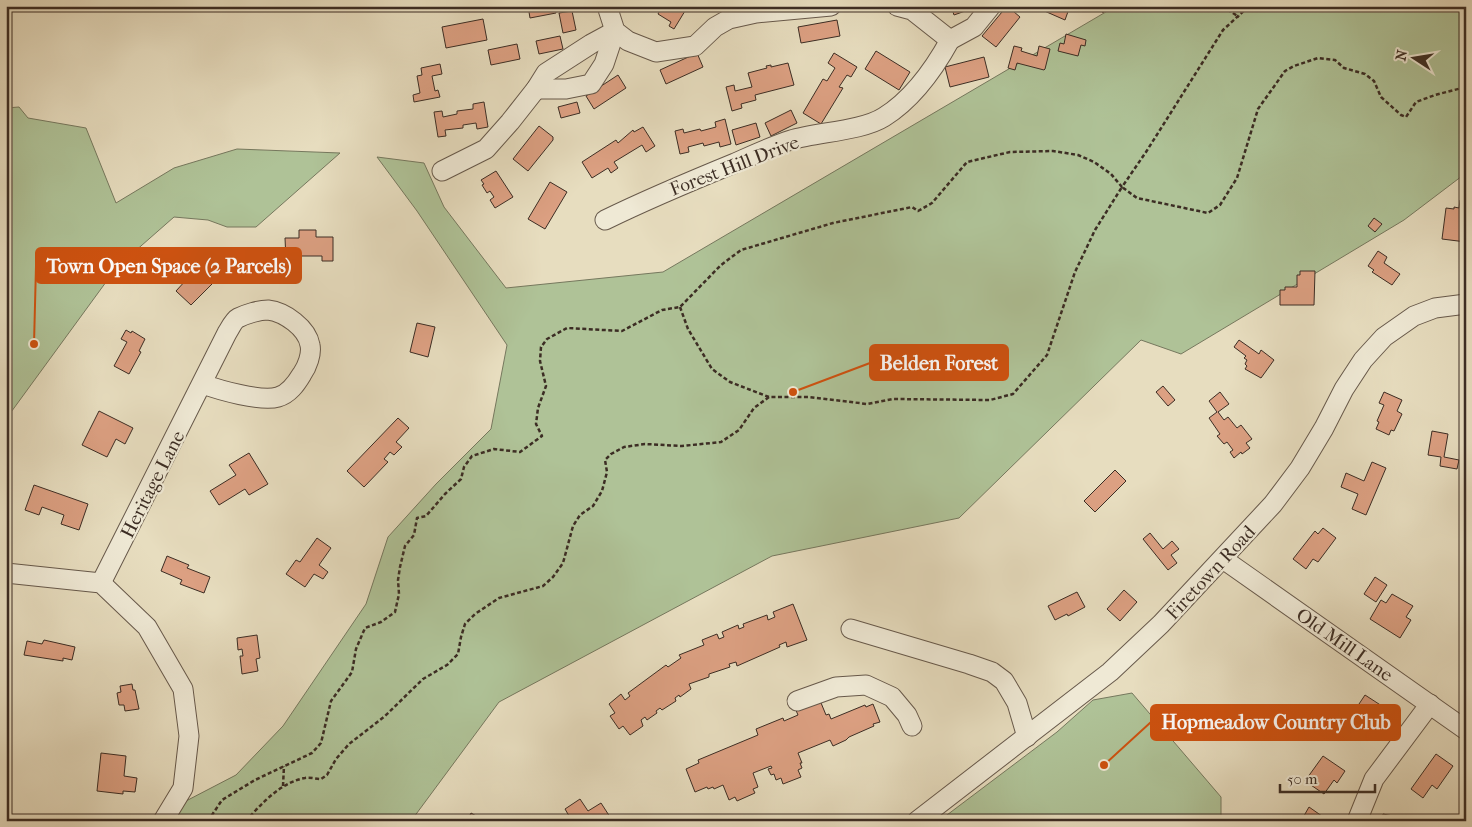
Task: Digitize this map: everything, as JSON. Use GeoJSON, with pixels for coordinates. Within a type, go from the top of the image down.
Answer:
{"type":"FeatureCollection","features":[{"type":"Feature","properties":{"kind":"street"},"geometry":{"type":"LineString","coordinates":[[607,6],[615,31],[628,41],[656,52],[695,46],[715,27],[729,19],[756,13],[831,6]]}},
{"type":"Feature","properties":{"kind":"street"},"geometry":{"type":"LineString","coordinates":[[897,6],[912,10],[950,40],[974,27],[991,6]]}},
{"type":"Feature","properties":{"kind":"street"},"geometry":{"type":"LineString","coordinates":[[442,171],[486,149],[510,122],[546,73],[615,31]]}},
{"type":"Feature","properties":{"kind":"street"},"geometry":{"type":"LineString","coordinates":[[536,89],[566,89],[591,84],[604,64],[615,31]]}},
{"type":"Feature","properties":{"kind":"street","name":"Forest Hill Drive"},"geometry":{"type":"LineString","coordinates":[[605,220],[662,193],[791,140],[870,124],[883,118],[904,101],[923,80],[938,61],[950,40]]}},
{"type":"Feature","properties":{"kind":"street","name":"Firetown Road"},"geometry":{"type":"LineString","coordinates":[[917,821],[1134,651],[1223,559],[1273,504],[1300,468],[1324,428],[1344,389],[1368,354],[1384,337],[1414,316],[1435,308],[1466,304]]}},
{"type":"Feature","properties":{"kind":"street","name":"Heritage Lane"},"geometry":{"type":"LineString","coordinates":[[101,583],[203,384],[227,333],[237,318],[268,310],[281,314],[293,321],[307,338],[310,346],[305,370],[290,391],[277,398],[235,394],[203,384]]}},
{"type":"Feature","properties":{"kind":"street","name":"Old Mill Lane"},"geometry":{"type":"LineString","coordinates":[[1223,559],[1466,730]]}},
{"type":"Feature","properties":{"kind":"street"},"geometry":{"type":"LineString","coordinates":[[6,573],[101,583],[147,627],[182,689],[190,736],[183,788],[163,821]]}},
{"type":"Feature","properties":{"kind":"street"},"geometry":{"type":"LineString","coordinates":[[851,629],[992,672],[1004,682],[1017,703],[1027,736]]}},
{"type":"Feature","properties":{"kind":"street"},"geometry":{"type":"LineString","coordinates":[[797,701],[836,687],[866,684],[892,697],[907,715],[912,726]]}},
{"type":"Feature","properties":{"kind":"street"},"geometry":{"type":"LineString","coordinates":[[1357,821],[1374,779],[1430,704]]}},
{"type":"Feature","properties":{"kind":"path"},"geometry":{"type":"LineString","coordinates":[[1222,6],[1239,17]]}},
{"type":"Feature","properties":{"kind":"path"},"geometry":{"type":"LineString","coordinates":[[680,307],[688,329],[712,369],[730,382],[769,397],[809,397],[867,404],[893,399],[990,400],[1013,394],[1047,354],[1076,272],[1095,230],[1223,30],[1249,6]]}},
{"type":"Feature","properties":{"kind":"path"},"geometry":{"type":"LineString","coordinates":[[208,821],[222,800],[312,753],[321,743],[331,701],[352,672],[356,649],[365,628],[381,622],[395,612],[399,594],[398,580],[400,567],[405,546],[414,535],[417,518],[426,516],[461,479],[464,467],[472,456],[494,449],[520,452],[542,436],[536,424],[538,408],[546,386],[540,361],[541,347],[547,339],[567,328],[622,331],[662,310],[680,307],[721,265],[741,250],[833,223],[912,207],[918,211],[932,203],[967,162],[1010,152],[1052,151],[1078,154],[1111,174],[1122,187],[1137,198],[1208,213],[1220,205],[1237,178],[1258,109],[1285,71],[1318,58],[1335,60],[1344,68],[1364,74],[1374,81],[1381,97],[1401,115],[1406,117],[1416,102],[1466,87]]}},
{"type":"Feature","properties":{"kind":"path"},"geometry":{"type":"LineString","coordinates":[[246,821],[256,809],[283,786],[306,778],[321,779],[327,774],[336,759],[349,744],[385,716],[423,679],[447,665],[458,654],[465,624],[475,614],[499,598],[543,586],[553,577],[563,564],[573,526],[580,515],[593,506],[602,491],[608,472],[605,460],[611,454],[624,447],[646,444],[682,446],[721,442],[739,430],[754,408],[769,397]]}},
{"type":"Feature","properties":{"kind":"path"},"geometry":{"type":"LineString","coordinates":[[283,786],[284,766]]}},
{"type":"Feature","properties":{"kind":"green space"},"geometry":{"type":"Polygon","coordinates":[[[1116,6],[1466,6],[1466,173],[1404,220],[1181,354],[1141,340],[959,518],[772,556],[499,702],[411,821],[174,821],[186,801],[236,775],[283,726],[366,604],[388,537],[436,484],[491,429],[507,345],[417,211],[377,157],[424,163],[444,207],[506,288],[663,272],[1116,6]]]}},
{"type":"Feature","properties":{"kind":"green space"},"geometry":{"type":"Polygon","coordinates":[[[19,107],[28,118],[86,128],[116,203],[174,168],[237,149],[340,153],[256,227],[227,227],[208,220],[174,217],[117,267],[6,419],[6,108],[19,107]]]}},
{"type":"Feature","properties":{"kind":"green space"},"geometry":{"type":"Polygon","coordinates":[[[1132,693],[1221,797],[1221,821],[939,821],[1057,732],[1093,700],[1132,693]]]}},
{"type":"Feature","properties":{"kind":"building"},"geometry":{"type":"Polygon","coordinates":[[[528,6],[555,6],[556,13],[530,18],[528,6]]]}},
{"type":"Feature","properties":{"kind":"building"},"geometry":{"type":"Polygon","coordinates":[[[662,6],[673,6],[677,9],[679,6],[688,6],[674,29],[669,26],[671,22],[658,14],[662,6]]]}},
{"type":"Feature","properties":{"kind":"building"},"geometry":{"type":"Polygon","coordinates":[[[951,6],[967,6],[968,10],[954,15],[951,6]]]}},
{"type":"Feature","properties":{"kind":"building"},"geometry":{"type":"Polygon","coordinates":[[[1007,6],[1020,17],[996,47],[982,36],[1007,6]]]}},
{"type":"Feature","properties":{"kind":"building"},"geometry":{"type":"Polygon","coordinates":[[[1033,6],[1070,6],[1065,20],[1033,6]]]}},
{"type":"Feature","properties":{"kind":"building"},"geometry":{"type":"Polygon","coordinates":[[[1096,6],[1110,6],[1103,13],[1096,6]]]}},
{"type":"Feature","properties":{"kind":"building"},"geometry":{"type":"Polygon","coordinates":[[[572,11],[576,30],[563,33],[559,13],[572,11]]]}},
{"type":"Feature","properties":{"kind":"building"},"geometry":{"type":"Polygon","coordinates":[[[483,19],[487,40],[446,48],[442,27],[483,19]]]}},
{"type":"Feature","properties":{"kind":"building"},"geometry":{"type":"Polygon","coordinates":[[[837,20],[840,36],[801,43],[798,27],[837,20]]]}},
{"type":"Feature","properties":{"kind":"building"},"geometry":{"type":"Polygon","coordinates":[[[1066,34],[1086,40],[1085,46],[1081,45],[1078,56],[1058,51],[1060,43],[1064,44],[1066,34]]]}},
{"type":"Feature","properties":{"kind":"building"},"geometry":{"type":"Polygon","coordinates":[[[560,36],[563,49],[539,54],[536,41],[560,36]]]}},
{"type":"Feature","properties":{"kind":"building"},"geometry":{"type":"Polygon","coordinates":[[[517,44],[520,59],[491,65],[488,50],[517,44]]]}},
{"type":"Feature","properties":{"kind":"building"},"geometry":{"type":"Polygon","coordinates":[[[1014,46],[1022,48],[1021,51],[1037,56],[1039,46],[1050,49],[1045,69],[1017,63],[1015,70],[1008,68],[1014,46]]]}},
{"type":"Feature","properties":{"kind":"building"},"geometry":{"type":"Polygon","coordinates":[[[876,51],[910,72],[899,90],[865,69],[876,51]]]}},
{"type":"Feature","properties":{"kind":"building"},"geometry":{"type":"Polygon","coordinates":[[[697,53],[703,67],[666,84],[660,70],[697,53]]]}},
{"type":"Feature","properties":{"kind":"building"},"geometry":{"type":"Polygon","coordinates":[[[834,53],[857,67],[851,77],[847,75],[839,87],[843,88],[821,124],[803,113],[823,79],[827,81],[835,68],[828,63],[834,53]]]}},
{"type":"Feature","properties":{"kind":"building"},"geometry":{"type":"Polygon","coordinates":[[[984,57],[989,77],[950,87],[945,67],[984,57]]]}},
{"type":"Feature","properties":{"kind":"building"},"geometry":{"type":"Polygon","coordinates":[[[788,63],[794,85],[755,95],[756,100],[741,104],[742,108],[732,111],[726,87],[734,85],[735,91],[752,87],[748,73],[767,68],[766,66],[771,65],[771,67],[788,63]]]}},
{"type":"Feature","properties":{"kind":"building"},"geometry":{"type":"Polygon","coordinates":[[[440,64],[442,74],[432,76],[435,91],[438,90],[440,97],[414,102],[413,95],[420,93],[417,76],[422,75],[421,68],[440,64]]]}},
{"type":"Feature","properties":{"kind":"building"},"geometry":{"type":"Polygon","coordinates":[[[618,75],[626,88],[594,109],[586,96],[618,75]]]}},
{"type":"Feature","properties":{"kind":"building"},"geometry":{"type":"Polygon","coordinates":[[[484,102],[488,127],[477,129],[476,123],[463,125],[463,128],[445,130],[446,136],[438,137],[434,112],[442,111],[443,117],[457,114],[457,111],[473,109],[473,104],[484,102]]]}},
{"type":"Feature","properties":{"kind":"building"},"geometry":{"type":"Polygon","coordinates":[[[577,102],[580,113],[561,118],[558,107],[577,102]]]}},
{"type":"Feature","properties":{"kind":"building"},"geometry":{"type":"Polygon","coordinates":[[[791,110],[797,123],[771,136],[765,123],[791,110]]]}},
{"type":"Feature","properties":{"kind":"building"},"geometry":{"type":"Polygon","coordinates":[[[725,119],[731,144],[720,147],[719,142],[704,146],[703,143],[688,147],[689,152],[680,154],[675,131],[683,129],[684,133],[700,129],[701,131],[716,127],[715,122],[725,119]]]}},
{"type":"Feature","properties":{"kind":"building"},"geometry":{"type":"Polygon","coordinates":[[[756,123],[760,137],[736,145],[732,130],[756,123]]]}},
{"type":"Feature","properties":{"kind":"building"},"geometry":{"type":"Polygon","coordinates":[[[539,126],[553,137],[553,140],[528,171],[513,159],[539,126]]]}},
{"type":"Feature","properties":{"kind":"building"},"geometry":{"type":"Polygon","coordinates":[[[643,127],[655,146],[646,152],[642,145],[614,162],[618,168],[611,173],[608,168],[592,178],[582,162],[616,140],[618,143],[633,130],[634,132],[643,127]]]}},
{"type":"Feature","properties":{"kind":"building"},"geometry":{"type":"Polygon","coordinates":[[[496,171],[513,197],[495,208],[490,200],[494,197],[490,191],[487,193],[481,180],[496,171]]]}},
{"type":"Feature","properties":{"kind":"building"},"geometry":{"type":"Polygon","coordinates":[[[550,182],[567,192],[545,229],[528,219],[550,182]]]}},
{"type":"Feature","properties":{"kind":"building"},"geometry":{"type":"Polygon","coordinates":[[[1460,200],[1466,201],[1466,242],[1442,239],[1446,208],[1459,208],[1460,200]]]}},
{"type":"Feature","properties":{"kind":"building"},"geometry":{"type":"Polygon","coordinates":[[[1374,218],[1382,224],[1375,232],[1368,226],[1374,218]]]}},
{"type":"Feature","properties":{"kind":"building"},"geometry":{"type":"Polygon","coordinates":[[[299,230],[316,230],[316,237],[333,237],[333,261],[322,261],[322,256],[300,256],[300,261],[286,260],[285,238],[299,238],[299,230]]]}},
{"type":"Feature","properties":{"kind":"building"},"geometry":{"type":"Polygon","coordinates":[[[1378,251],[1387,257],[1384,263],[1400,274],[1392,285],[1372,272],[1374,270],[1368,266],[1378,251]]]}},
{"type":"Feature","properties":{"kind":"building"},"geometry":{"type":"Polygon","coordinates":[[[198,267],[214,282],[191,305],[176,291],[198,267]]]}},
{"type":"Feature","properties":{"kind":"building"},"geometry":{"type":"Polygon","coordinates":[[[1300,271],[1315,271],[1314,305],[1280,305],[1280,290],[1285,290],[1285,287],[1297,287],[1297,275],[1300,275],[1300,271]]]}},
{"type":"Feature","properties":{"kind":"building"},"geometry":{"type":"Polygon","coordinates":[[[417,323],[435,327],[428,357],[410,352],[417,323]]]}},
{"type":"Feature","properties":{"kind":"building"},"geometry":{"type":"Polygon","coordinates":[[[126,330],[131,333],[132,331],[145,339],[139,351],[141,352],[129,374],[114,366],[127,342],[121,339],[126,330]]]}},
{"type":"Feature","properties":{"kind":"building"},"geometry":{"type":"Polygon","coordinates":[[[1239,340],[1259,354],[1261,350],[1274,360],[1261,378],[1245,369],[1247,360],[1244,358],[1246,356],[1234,347],[1239,340]]]}},
{"type":"Feature","properties":{"kind":"building"},"geometry":{"type":"Polygon","coordinates":[[[1163,386],[1175,400],[1168,406],[1156,392],[1163,386]]]}},
{"type":"Feature","properties":{"kind":"building"},"geometry":{"type":"Polygon","coordinates":[[[1220,392],[1229,404],[1218,412],[1224,420],[1228,417],[1237,428],[1241,425],[1252,439],[1246,443],[1250,448],[1234,458],[1230,452],[1233,450],[1227,442],[1224,444],[1217,436],[1220,434],[1209,418],[1217,412],[1209,401],[1220,392]]]}},
{"type":"Feature","properties":{"kind":"building"},"geometry":{"type":"Polygon","coordinates":[[[1384,392],[1402,400],[1397,411],[1402,414],[1394,431],[1391,430],[1389,435],[1376,429],[1379,422],[1377,421],[1384,405],[1379,403],[1384,392]]]}},
{"type":"Feature","properties":{"kind":"building"},"geometry":{"type":"Polygon","coordinates":[[[99,411],[133,428],[125,444],[116,439],[107,457],[82,445],[99,411]]]}},
{"type":"Feature","properties":{"kind":"building"},"geometry":{"type":"Polygon","coordinates":[[[398,418],[409,428],[396,442],[402,447],[394,455],[390,452],[384,459],[388,462],[364,487],[347,471],[398,418]]]}},
{"type":"Feature","properties":{"kind":"building"},"geometry":{"type":"Polygon","coordinates":[[[1432,431],[1448,434],[1444,457],[1459,460],[1457,469],[1440,466],[1441,457],[1428,455],[1432,431]]]}},
{"type":"Feature","properties":{"kind":"building"},"geometry":{"type":"Polygon","coordinates":[[[249,453],[268,484],[249,495],[245,489],[219,505],[210,491],[236,475],[229,465],[249,453]]]}},
{"type":"Feature","properties":{"kind":"building"},"geometry":{"type":"Polygon","coordinates":[[[1372,462],[1386,468],[1366,515],[1352,509],[1358,494],[1341,487],[1346,473],[1364,481],[1372,462]]]}},
{"type":"Feature","properties":{"kind":"building"},"geometry":{"type":"Polygon","coordinates":[[[1115,470],[1126,481],[1095,512],[1084,501],[1115,470]]]}},
{"type":"Feature","properties":{"kind":"building"},"geometry":{"type":"Polygon","coordinates":[[[34,485],[88,504],[79,530],[61,524],[64,515],[42,507],[39,515],[25,510],[34,485]]]}},
{"type":"Feature","properties":{"kind":"building"},"geometry":{"type":"Polygon","coordinates":[[[1323,528],[1336,538],[1318,562],[1313,559],[1306,569],[1293,559],[1315,531],[1318,534],[1323,528]]]}},
{"type":"Feature","properties":{"kind":"building"},"geometry":{"type":"Polygon","coordinates":[[[1150,533],[1163,549],[1172,541],[1179,549],[1171,555],[1177,563],[1168,570],[1143,539],[1150,533]]]}},
{"type":"Feature","properties":{"kind":"building"},"geometry":{"type":"Polygon","coordinates":[[[317,538],[331,548],[319,565],[328,572],[323,579],[314,574],[305,587],[286,574],[296,560],[300,562],[317,538]]]}},
{"type":"Feature","properties":{"kind":"building"},"geometry":{"type":"Polygon","coordinates":[[[1463,544],[1466,544],[1466,556],[1462,556],[1463,544]]]}},
{"type":"Feature","properties":{"kind":"building"},"geometry":{"type":"Polygon","coordinates":[[[167,556],[189,565],[187,568],[210,577],[204,593],[180,584],[182,580],[161,571],[167,556]]]}},
{"type":"Feature","properties":{"kind":"building"},"geometry":{"type":"Polygon","coordinates":[[[1375,577],[1387,585],[1376,602],[1364,594],[1375,577]]]}},
{"type":"Feature","properties":{"kind":"building"},"geometry":{"type":"Polygon","coordinates":[[[1124,590],[1137,602],[1120,621],[1107,609],[1124,590]]]}},
{"type":"Feature","properties":{"kind":"building"},"geometry":{"type":"Polygon","coordinates":[[[1077,592],[1085,607],[1055,620],[1048,606],[1077,592]]]}},
{"type":"Feature","properties":{"kind":"building"},"geometry":{"type":"Polygon","coordinates":[[[1392,594],[1413,606],[1406,617],[1411,620],[1400,638],[1370,619],[1381,600],[1386,603],[1392,594]]]}},
{"type":"Feature","properties":{"kind":"building"},"geometry":{"type":"Polygon","coordinates":[[[793,604],[807,640],[787,647],[786,642],[779,645],[780,647],[737,666],[736,662],[729,664],[730,667],[709,674],[709,677],[689,684],[691,689],[680,697],[679,695],[675,698],[676,701],[662,710],[660,708],[656,711],[657,713],[647,720],[645,717],[641,720],[643,726],[630,735],[623,726],[619,729],[610,716],[615,713],[609,704],[621,694],[625,700],[630,696],[628,693],[666,665],[668,667],[681,658],[679,655],[704,645],[702,640],[717,634],[719,639],[724,637],[722,632],[738,625],[739,629],[744,627],[743,624],[767,615],[768,620],[775,617],[773,612],[793,604]]]}},
{"type":"Feature","properties":{"kind":"building"},"geometry":{"type":"Polygon","coordinates":[[[257,635],[260,658],[256,659],[258,671],[242,674],[240,656],[243,656],[242,649],[238,650],[237,638],[257,635]]]}},
{"type":"Feature","properties":{"kind":"building"},"geometry":{"type":"Polygon","coordinates":[[[44,640],[75,647],[72,660],[63,658],[63,661],[24,655],[27,641],[42,644],[44,640]]]}},
{"type":"Feature","properties":{"kind":"building"},"geometry":{"type":"Polygon","coordinates":[[[132,684],[139,709],[125,711],[124,705],[119,705],[117,693],[121,692],[120,686],[132,684]]]}},
{"type":"Feature","properties":{"kind":"building"},"geometry":{"type":"Polygon","coordinates":[[[1365,695],[1382,706],[1368,727],[1361,723],[1350,740],[1337,732],[1345,720],[1351,724],[1355,718],[1351,716],[1365,695]]]}},
{"type":"Feature","properties":{"kind":"building"},"geometry":{"type":"Polygon","coordinates":[[[819,698],[826,715],[829,714],[831,719],[865,705],[866,707],[873,704],[880,722],[833,746],[830,740],[798,753],[802,763],[800,763],[802,768],[798,770],[801,777],[783,784],[781,778],[776,780],[774,774],[771,775],[768,769],[772,768],[771,766],[753,773],[758,787],[753,789],[755,793],[737,801],[735,797],[729,800],[723,785],[714,789],[713,787],[708,789],[707,787],[695,792],[686,769],[699,763],[698,760],[758,735],[756,729],[783,718],[784,721],[798,715],[795,708],[819,698]]]}},
{"type":"Feature","properties":{"kind":"building"},"geometry":{"type":"Polygon","coordinates":[[[101,753],[126,756],[124,776],[137,778],[135,792],[123,791],[123,794],[97,791],[101,753]]]}},
{"type":"Feature","properties":{"kind":"building"},"geometry":{"type":"Polygon","coordinates":[[[1436,754],[1453,766],[1437,789],[1432,785],[1423,798],[1411,789],[1436,754]]]}},
{"type":"Feature","properties":{"kind":"building"},"geometry":{"type":"Polygon","coordinates":[[[1323,756],[1345,771],[1337,783],[1334,780],[1324,794],[1305,781],[1323,756]]]}},
{"type":"Feature","properties":{"kind":"building"},"geometry":{"type":"Polygon","coordinates":[[[580,799],[588,811],[601,803],[612,820],[572,821],[565,809],[580,799]]]}},
{"type":"Feature","properties":{"kind":"building"},"geometry":{"type":"Polygon","coordinates":[[[1309,807],[1329,821],[1301,821],[1309,807]]]}},
{"type":"Feature","properties":{"kind":"building"},"geometry":{"type":"Polygon","coordinates":[[[471,813],[485,821],[467,821],[471,813]]]}},
{"type":"Feature","properties":{"kind":"building"},"geometry":{"type":"Polygon","coordinates":[[[1383,814],[1408,819],[1408,821],[1382,821],[1383,814]]]}},
{"type":"Feature","properties":{"kind":"place","name":"Town Open Space (2 Parcels)"},"geometry":{"type":"Point","coordinates":[34,344]}},
{"type":"Feature","properties":{"kind":"place","name":"Belden Forest"},"geometry":{"type":"Point","coordinates":[793,392]}},
{"type":"Feature","properties":{"kind":"place","name":"Hopmeadow Country Club"},"geometry":{"type":"Point","coordinates":[1104,765]}}]}
